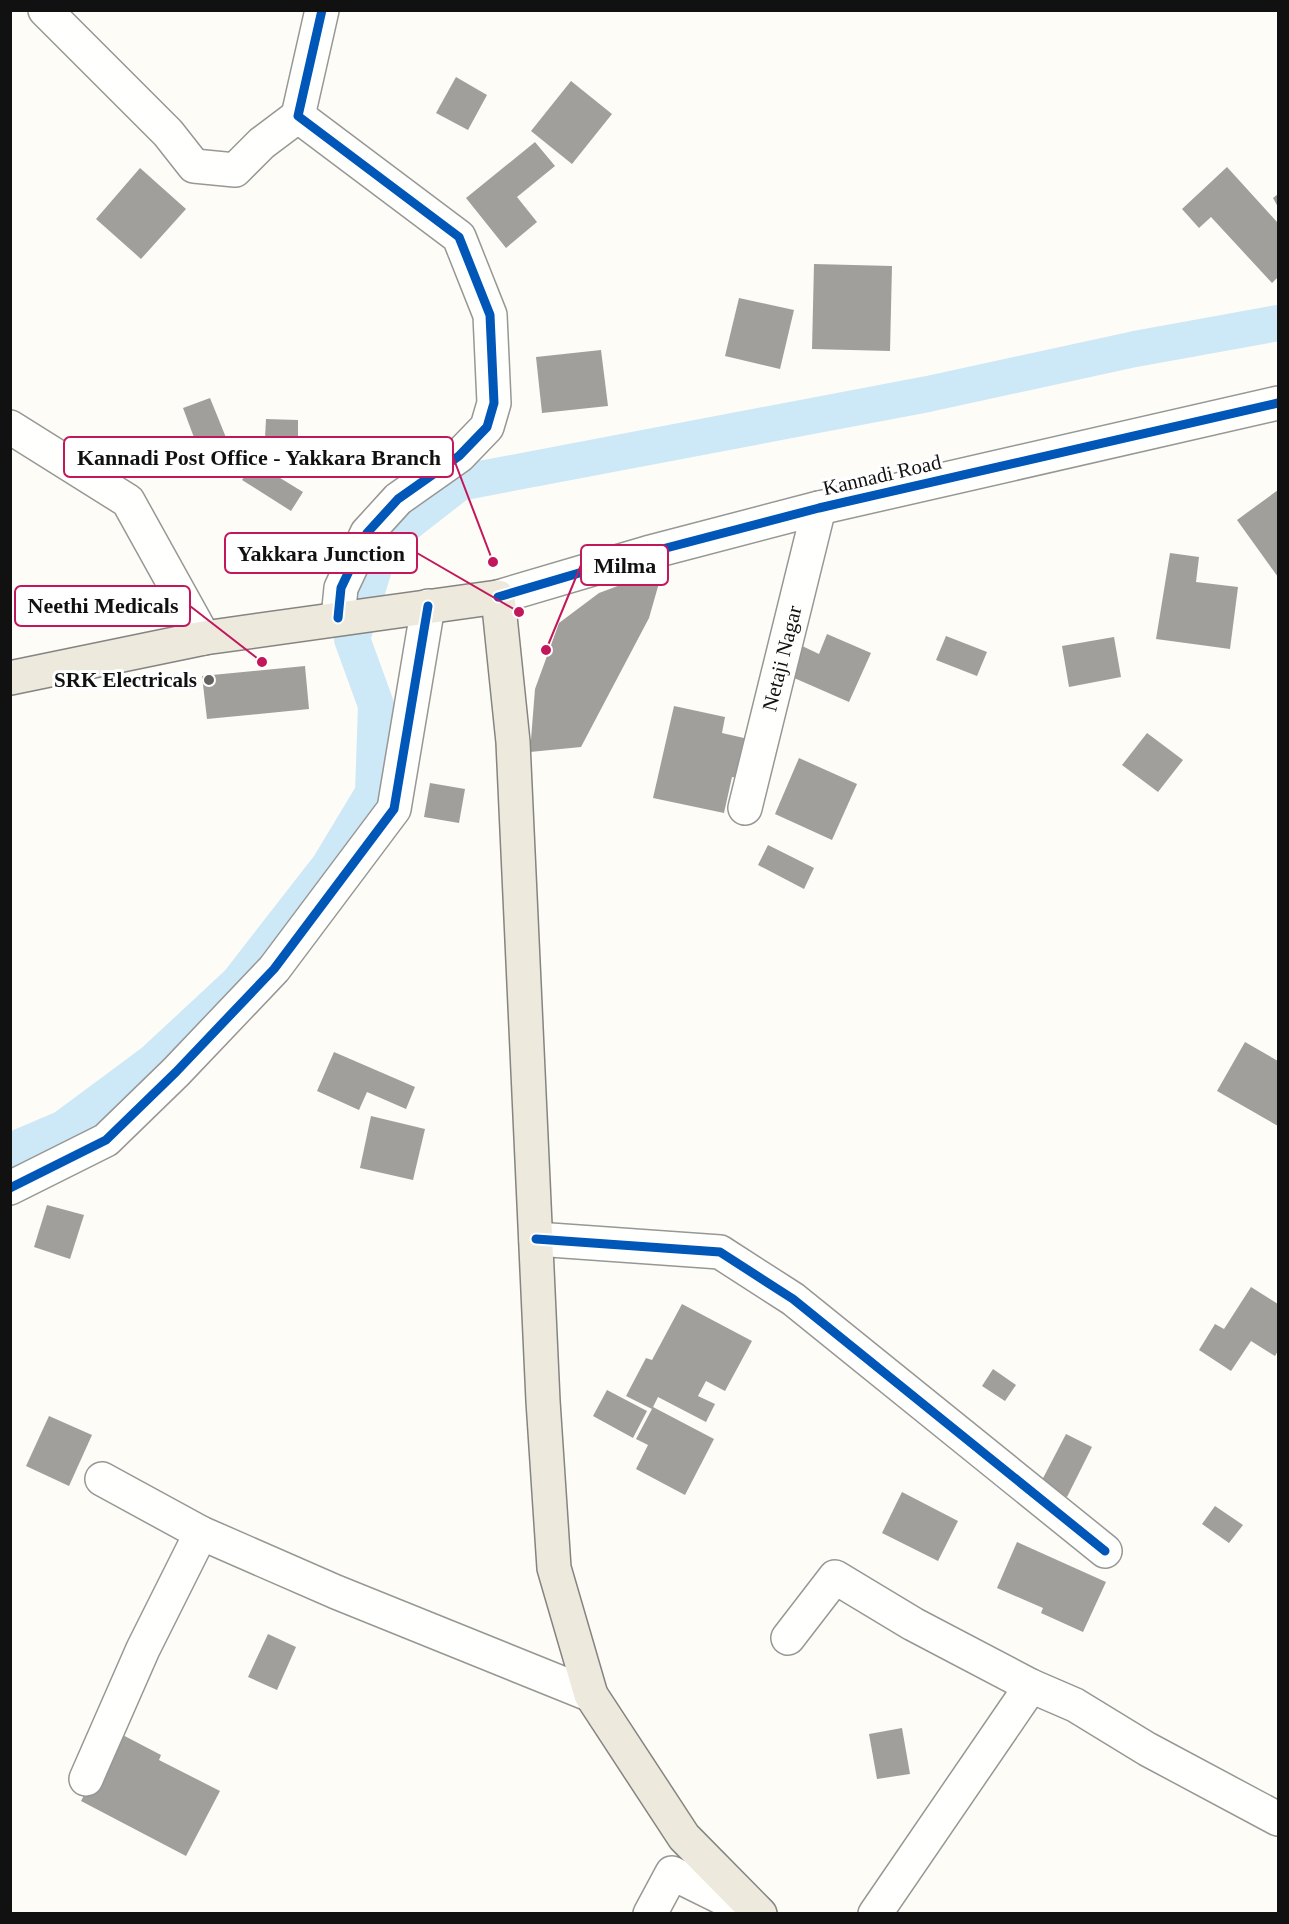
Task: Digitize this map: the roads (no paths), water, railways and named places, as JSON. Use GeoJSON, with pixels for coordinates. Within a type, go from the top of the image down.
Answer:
{"type":"FeatureCollection","features":[{"type":"Feature","properties":{"kind":"main road"},"geometry":{"type":"LineString","coordinates":[[10,678],[204,638],[498,597],[513,742],[543,1401],[554,1568],[591,1695],[684,1837],[758,1914]]}},
{"type":"Feature","properties":{"kind":"street"},"geometry":{"type":"LineString","coordinates":[[45,10],[168,133],[194,166],[235,170],[262,143],[298,116],[322,10]]}},
{"type":"Feature","properties":{"kind":"street"},"geometry":{"type":"LineString","coordinates":[[298,116],[459,237],[490,315],[494,403],[487,427],[459,456],[398,499],[367,534],[341,588],[339,619]]}},
{"type":"Feature","properties":{"kind":"street","name":"Kannadi Road"},"geometry":{"type":"LineString","coordinates":[[498,597],[647,553],[819,508],[1278,403]]}},
{"type":"Feature","properties":{"kind":"street"},"geometry":{"type":"LineString","coordinates":[[10,426],[128,501],[204,638]]}},
{"type":"Feature","properties":{"kind":"street","name":"Netaji Nagar"},"geometry":{"type":"LineString","coordinates":[[745,808],[819,508]]}},
{"type":"Feature","properties":{"kind":"street"},"geometry":{"type":"LineString","coordinates":[[10,1188],[106,1140],[176,1072],[274,969],[394,809],[427,606]]}},
{"type":"Feature","properties":{"kind":"street"},"geometry":{"type":"LineString","coordinates":[[536,1239],[720,1252],[793,1299],[1105,1551]]}},
{"type":"Feature","properties":{"kind":"street"},"geometry":{"type":"LineString","coordinates":[[102,1479],[201,1533],[336,1592],[591,1695]]}},
{"type":"Feature","properties":{"kind":"street"},"geometry":{"type":"LineString","coordinates":[[86,1779],[143,1648],[201,1533]]}},
{"type":"Feature","properties":{"kind":"street"},"geometry":{"type":"LineString","coordinates":[[788,1638],[835,1577],[913,1624],[1031,1686],[1075,1705],[1148,1749],[1278,1819]]}},
{"type":"Feature","properties":{"kind":"street"},"geometry":{"type":"LineString","coordinates":[[875,1914],[1031,1686]]}},
{"type":"Feature","properties":{"kind":"street"},"geometry":{"type":"LineString","coordinates":[[650,1914],[672,1873],[758,1914]]}},
{"type":"Feature","properties":{"kind":"waterway"},"geometry":{"type":"LineString","coordinates":[[10,1151],[64,1128],[153,1062],[238,983],[329,866],[373,793],[376,705],[352,639],[382,543],[459,483],[928,394],[1135,349],[1278,323]]}},
{"type":"Feature","properties":{"kind":"place","name":"Kannadi Post Office - Yakkara Branch"},"geometry":{"type":"Point","coordinates":[493,562]}},
{"type":"Feature","properties":{"kind":"place","name":"Yakkara Junction"},"geometry":{"type":"Point","coordinates":[519,612]}},
{"type":"Feature","properties":{"kind":"place","name":"Milma"},"geometry":{"type":"Point","coordinates":[546,650]}},
{"type":"Feature","properties":{"kind":"place","name":"Neethi Medicals"},"geometry":{"type":"Point","coordinates":[262,662]}},
{"type":"Feature","properties":{"kind":"place","name":"SRK Electricals"},"geometry":{"type":"Point","coordinates":[209,680]}}]}
